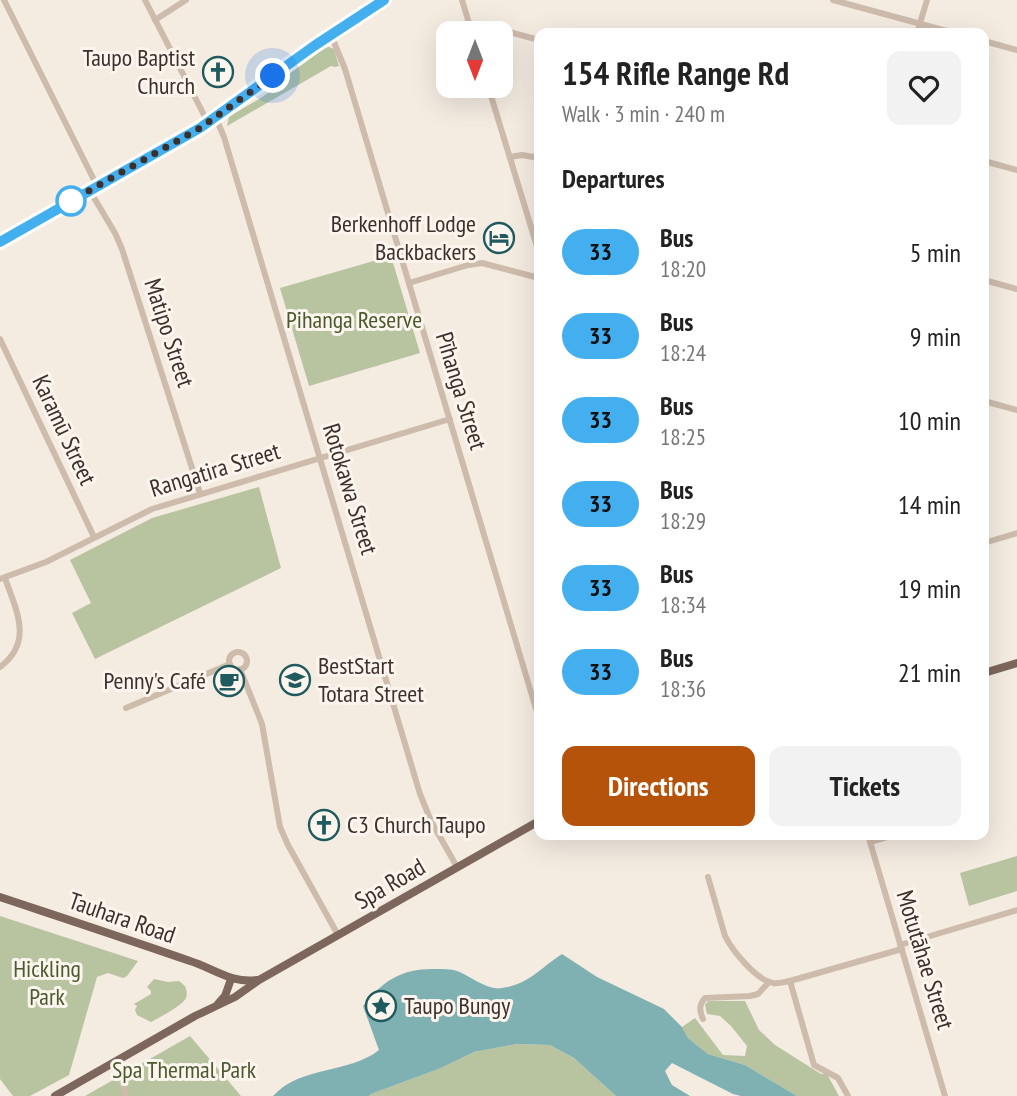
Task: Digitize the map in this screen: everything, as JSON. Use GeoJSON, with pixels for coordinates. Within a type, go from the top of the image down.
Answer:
{"type":"FeatureCollection","features":[{"type":"Feature","properties":{"kind":"main road"},"geometry":{"type":"LineString","coordinates":[[989,671],[1017,663]]}},
{"type":"Feature","properties":{"kind":"main road","name":"Spa Road"},"geometry":{"type":"LineString","coordinates":[[55,1096],[245,991],[534,824]]}},
{"type":"Feature","properties":{"kind":"main road","name":"Tauhara Road"},"geometry":{"type":"LineString","coordinates":[[0,897],[196,962],[231,979]]}},
{"type":"Feature","properties":{"kind":"main road"},"geometry":{"type":"LineString","coordinates":[[216,1006],[225,996],[231,979],[260,980]]}},
{"type":"Feature","properties":{"kind":"street"},"geometry":{"type":"LineString","coordinates":[[4,0],[97,186]]}},
{"type":"Feature","properties":{"kind":"street","name":"Rotokawa Street"},"geometry":{"type":"LineString","coordinates":[[145,0],[204,114],[218,122],[228,149],[420,794],[431,821],[457,867]]}},
{"type":"Feature","properties":{"kind":"street"},"geometry":{"type":"LineString","coordinates":[[155,20],[186,0]]}},
{"type":"Feature","properties":{"kind":"street"},"geometry":{"type":"LineString","coordinates":[[0,242],[213,120],[384,0]]}},
{"type":"Feature","properties":{"kind":"street"},"geometry":{"type":"LineString","coordinates":[[462,0],[468,21]]}},
{"type":"Feature","properties":{"kind":"street"},"geometry":{"type":"LineString","coordinates":[[833,0],[935,28]]}},
{"type":"Feature","properties":{"kind":"street"},"geometry":{"type":"LineString","coordinates":[[919,28],[927,0]]}},
{"type":"Feature","properties":{"kind":"street"},"geometry":{"type":"LineString","coordinates":[[513,33],[534,39]]}},
{"type":"Feature","properties":{"kind":"street","name":"Pīhanga Street"},"geometry":{"type":"LineString","coordinates":[[331,35],[345,69],[534,702]]}},
{"type":"Feature","properties":{"kind":"street"},"geometry":{"type":"LineString","coordinates":[[989,42],[1017,50]]}},
{"type":"Feature","properties":{"kind":"street"},"geometry":{"type":"LineString","coordinates":[[492,98],[534,236]]}},
{"type":"Feature","properties":{"kind":"street"},"geometry":{"type":"LineString","coordinates":[[510,157],[534,157]]}},
{"type":"Feature","properties":{"kind":"street"},"geometry":{"type":"LineString","coordinates":[[989,162],[1017,170]]}},
{"type":"Feature","properties":{"kind":"street","name":"Matipo Street"},"geometry":{"type":"LineString","coordinates":[[90,191],[122,249],[200,493]]}},
{"type":"Feature","properties":{"kind":"street"},"geometry":{"type":"LineString","coordinates":[[409,283],[482,263],[534,277]]}},
{"type":"Feature","properties":{"kind":"street"},"geometry":{"type":"LineString","coordinates":[[989,281],[1017,289]]}},
{"type":"Feature","properties":{"kind":"street","name":"Karamū Street"},"geometry":{"type":"LineString","coordinates":[[0,339],[94,537]]}},
{"type":"Feature","properties":{"kind":"street"},"geometry":{"type":"LineString","coordinates":[[989,402],[1017,410]]}},
{"type":"Feature","properties":{"kind":"street","name":"Rangatira Street"},"geometry":{"type":"LineString","coordinates":[[3,579],[37,566],[152,509],[450,419]]}},
{"type":"Feature","properties":{"kind":"street"},"geometry":{"type":"LineString","coordinates":[[989,541],[1017,533]]}},
{"type":"Feature","properties":{"kind":"street"},"geometry":{"type":"LineString","coordinates":[[0,667],[14,653],[20,635],[19,617],[3,579]]}},
{"type":"Feature","properties":{"kind":"street"},"geometry":{"type":"LineString","coordinates":[[235,652],[245,656],[246,661],[240,669],[230,664],[230,656],[235,652]]}},
{"type":"Feature","properties":{"kind":"street"},"geometry":{"type":"LineString","coordinates":[[126,708],[230,664]]}},
{"type":"Feature","properties":{"kind":"street"},"geometry":{"type":"LineString","coordinates":[[240,669],[261,724],[280,827],[338,935]]}},
{"type":"Feature","properties":{"kind":"street","name":"Motutāhae Street"},"geometry":{"type":"LineString","coordinates":[[870,840],[945,1096]]}},
{"type":"Feature","properties":{"kind":"street"},"geometry":{"type":"LineString","coordinates":[[708,877],[728,944],[757,974],[776,983],[790,981],[1017,910]]}},
{"type":"Feature","properties":{"kind":"street"},"geometry":{"type":"LineString","coordinates":[[790,981],[814,1065],[838,1078],[848,1096]]}},
{"type":"Feature","properties":{"kind":"street"},"geometry":{"type":"LineString","coordinates":[[703,1019],[700,1012],[705,998],[758,994],[769,982]]}},
{"type":"Feature","properties":{"kind":"street"},"geometry":{"type":"LineString","coordinates":[[115,1062],[126,1096]]}},
{"type":"Feature","properties":{"kind":"green space"},"geometry":{"type":"Polygon","coordinates":[[[329,47],[334,49],[339,66],[331,66],[227,126],[229,117],[272,90],[313,53],[329,47]]]}},
{"type":"Feature","properties":{"kind":"green space","name":"Pihanga Reserve"},"geometry":{"type":"Polygon","coordinates":[[[391,256],[420,353],[309,386],[280,288],[391,256]]]}},
{"type":"Feature","properties":{"kind":"green space"},"geometry":{"type":"Polygon","coordinates":[[[259,487],[281,568],[95,659],[72,613],[91,603],[70,560],[152,518],[259,487]]]}},
{"type":"Feature","properties":{"kind":"green space"},"geometry":{"type":"Polygon","coordinates":[[[1017,856],[1017,891],[969,906],[960,873],[1017,856]]]}},
{"type":"Feature","properties":{"kind":"green space","name":"Hickling Park"},"geometry":{"type":"Polygon","coordinates":[[[0,916],[138,961],[123,978],[108,973],[97,977],[69,1075],[30,1096],[13,1096],[0,1079],[0,916]]]}},
{"type":"Feature","properties":{"kind":"green space"},"geometry":{"type":"Polygon","coordinates":[[[154,979],[179,981],[185,986],[187,995],[180,1004],[151,1022],[137,1015],[137,1006],[134,1004],[151,994],[147,987],[154,979]]]}},
{"type":"Feature","properties":{"kind":"green space"},"geometry":{"type":"Polygon","coordinates":[[[708,1001],[745,1001],[759,1030],[775,1045],[821,1074],[827,1074],[839,1096],[797,1096],[745,1065],[708,1054],[688,1038],[682,1027],[695,1018],[723,1055],[745,1056],[747,1046],[720,1016],[707,1014],[705,1005],[708,1001]]]}},
{"type":"Feature","properties":{"kind":"green space","name":"Spa Thermal Park"},"geometry":{"type":"Polygon","coordinates":[[[190,1036],[241,1096],[85,1096],[190,1036]]]}},
{"type":"Feature","properties":{"kind":"green space"},"geometry":{"type":"Polygon","coordinates":[[[517,1044],[550,1045],[574,1058],[616,1096],[369,1096],[474,1052],[517,1044]]]}},
{"type":"Feature","properties":{"kind":"water"},"geometry":{"type":"Polygon","coordinates":[[[562,954],[597,977],[664,1009],[682,1027],[688,1038],[708,1054],[745,1065],[797,1096],[733,1094],[672,1063],[665,1071],[672,1085],[690,1096],[616,1096],[574,1058],[550,1045],[517,1044],[474,1052],[369,1096],[273,1096],[298,1079],[354,1063],[379,1050],[363,1006],[378,989],[395,977],[424,969],[450,969],[491,987],[502,988],[520,983],[562,954]]]}},
{"type":"Feature","properties":{"kind":"bus line","name":"33"},"geometry":{"type":"LineString","coordinates":[[0,242],[213,120],[314,46],[384,0]]}},
{"type":"Feature","properties":{"kind":"place","name":"Taupo Baptist Church"},"geometry":{"type":"Point","coordinates":[218,72]}},
{"type":"Feature","properties":{"kind":"place","name":"Berkenhoff Lodge Backbackers"},"geometry":{"type":"Point","coordinates":[499,238]}},
{"type":"Feature","properties":{"kind":"place","name":"BestStart Totara Street"},"geometry":{"type":"Point","coordinates":[295,680]}},
{"type":"Feature","properties":{"kind":"place","name":"Penny's Café"},"geometry":{"type":"Point","coordinates":[229,681]}},
{"type":"Feature","properties":{"kind":"place","name":"C3 Church Taupo"},"geometry":{"type":"Point","coordinates":[324,825]}},
{"type":"Feature","properties":{"kind":"place","name":"Taupo Bungy"},"geometry":{"type":"Point","coordinates":[381,1006]}},
{"type":"Feature","properties":{"kind":"route"},"geometry":{"type":"LineString","coordinates":[[71,201],[69,202],[213,120],[273,76]]}}]}
